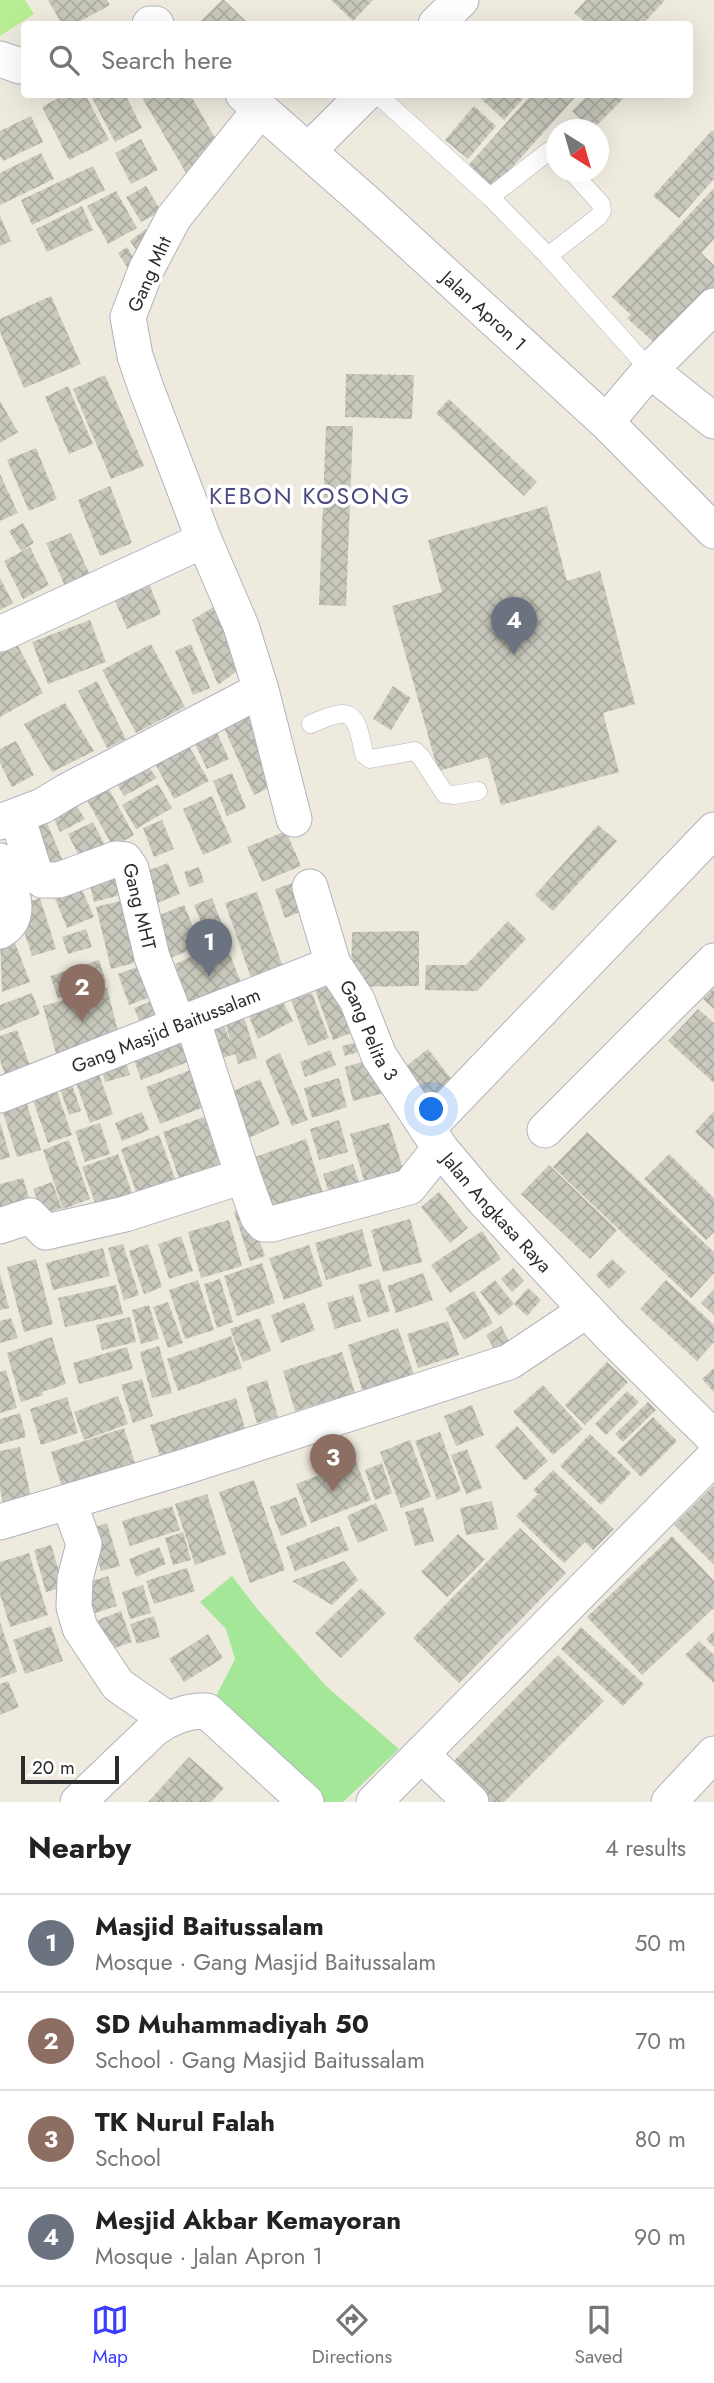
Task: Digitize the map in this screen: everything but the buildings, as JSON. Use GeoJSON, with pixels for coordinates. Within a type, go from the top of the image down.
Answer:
{"type":"FeatureCollection","features":[{"type":"Feature","properties":{"kind":"street"},"geometry":{"type":"LineString","coordinates":[[439,21],[461,0]]}},
{"type":"Feature","properties":{"kind":"street"},"geometry":{"type":"LineString","coordinates":[[308,152],[361,98]]}},
{"type":"Feature","properties":{"kind":"street","name":"Jalan Apron 1"},"geometry":{"type":"LineString","coordinates":[[252,102],[367,203],[606,422],[714,531]]}},
{"type":"Feature","properties":{"kind":"street","name":"Gang Mht"},"geometry":{"type":"LineString","coordinates":[[252,102],[174,217],[146,270],[128,317],[135,356],[204,540],[241,626],[278,738],[294,819]]}},
{"type":"Feature","properties":{"kind":"street"},"geometry":{"type":"LineString","coordinates":[[606,422],[650,370],[714,306]]}},
{"type":"Feature","properties":{"kind":"street"},"geometry":{"type":"LineString","coordinates":[[650,370],[714,421]]}},
{"type":"Feature","properties":{"kind":"street"},"geometry":{"type":"LineString","coordinates":[[0,634],[204,540]]}},
{"type":"Feature","properties":{"kind":"street","name":"Gang MHT"},"geometry":{"type":"LineString","coordinates":[[185,1021],[152,957],[131,869],[125,860],[116,859],[59,880],[43,880],[36,874],[9,819],[42,806],[261,690]]}},
{"type":"Feature","properties":{"kind":"street"},"geometry":{"type":"LineString","coordinates":[[185,1021],[258,1217],[264,1224],[409,1187],[434,1139],[714,830]]}},
{"type":"Feature","properties":{"kind":"street"},"geometry":{"type":"LineString","coordinates":[[0,861],[15,902],[15,910],[4,929]]}},
{"type":"Feature","properties":{"kind":"street"},"geometry":{"type":"LineString","coordinates":[[310,887],[333,964]]}},
{"type":"Feature","properties":{"kind":"street"},"geometry":{"type":"LineString","coordinates":[[545,1130],[714,961]]}},
{"type":"Feature","properties":{"kind":"street","name":"Gang Masjid Baitussalam"},"geometry":{"type":"LineString","coordinates":[[0,1095],[333,964]]}},
{"type":"Feature","properties":{"kind":"street","name":"Gang Pelita 3"},"geometry":{"type":"LineString","coordinates":[[333,964],[358,1000],[379,1056],[434,1139]]}},
{"type":"Feature","properties":{"kind":"street","name":"Jalan Angkasa Raya"},"geometry":{"type":"LineString","coordinates":[[434,1139],[482,1198],[587,1310],[714,1438]]}},
{"type":"Feature","properties":{"kind":"street"},"geometry":{"type":"LineString","coordinates":[[0,1226],[30,1216],[46,1232],[125,1214],[243,1177]]}},
{"type":"Feature","properties":{"kind":"street"},"geometry":{"type":"LineString","coordinates":[[0,1522],[69,1503],[509,1362],[587,1310]]}},
{"type":"Feature","properties":{"kind":"street"},"geometry":{"type":"LineString","coordinates":[[374,1802],[714,1457]]}},
{"type":"Feature","properties":{"kind":"street"},"geometry":{"type":"LineString","coordinates":[[69,1503],[84,1544],[75,1579],[74,1607],[80,1628],[118,1685],[167,1719]]}},
{"type":"Feature","properties":{"kind":"street"},"geometry":{"type":"LineString","coordinates":[[78,1802],[141,1740],[167,1719],[194,1710],[207,1711],[306,1802]]}},
{"type":"Feature","properties":{"kind":"street"},"geometry":{"type":"LineString","coordinates":[[421,1754],[471,1802]]}},
{"type":"Feature","properties":{"kind":"street"},"geometry":{"type":"LineString","coordinates":[[669,1802],[714,1754]]}},
{"type":"Feature","properties":{"kind":"lane"},"geometry":{"type":"LineString","coordinates":[[381,98],[490,197],[548,256],[650,370]]}},
{"type":"Feature","properties":{"kind":"lane"},"geometry":{"type":"LineString","coordinates":[[490,197],[546,153]]}},
{"type":"Feature","properties":{"kind":"lane"},"geometry":{"type":"LineString","coordinates":[[548,256],[602,211],[601,204],[581,182]]}},
{"type":"Feature","properties":{"kind":"lane"},"geometry":{"type":"LineString","coordinates":[[311,723],[332,714],[350,715],[358,722],[366,757],[370,759],[415,751],[445,794],[478,791]]}},
{"type":"Feature","properties":{"kind":"green space"},"geometry":{"type":"Polygon","coordinates":[[[0,0],[25,0],[34,14],[0,36],[0,0]]]}},
{"type":"Feature","properties":{"kind":"green space"},"geometry":{"type":"Polygon","coordinates":[[[232,1576],[258,1610],[326,1686],[399,1749],[343,1802],[321,1802],[211,1706],[235,1659],[226,1629],[200,1602],[232,1576]]]}},
{"type":"Feature","properties":{"kind":"place","name":"Mesjid Akbar Kemayoran"},"geometry":{"type":"Point","coordinates":[514,655]}},
{"type":"Feature","properties":{"kind":"place","name":"Masjid Baitussalam"},"geometry":{"type":"Point","coordinates":[209,977]}},
{"type":"Feature","properties":{"kind":"place","name":"SD Muhammadiyah 50"},"geometry":{"type":"Point","coordinates":[82,1022]}},
{"type":"Feature","properties":{"kind":"place","name":"TK Nurul Falah"},"geometry":{"type":"Point","coordinates":[333,1492]}},
{"type":"Feature","properties":{"kind":"district","name":"KEBON KOSONG"},"geometry":{"type":"Point","coordinates":[310,496]}}]}
